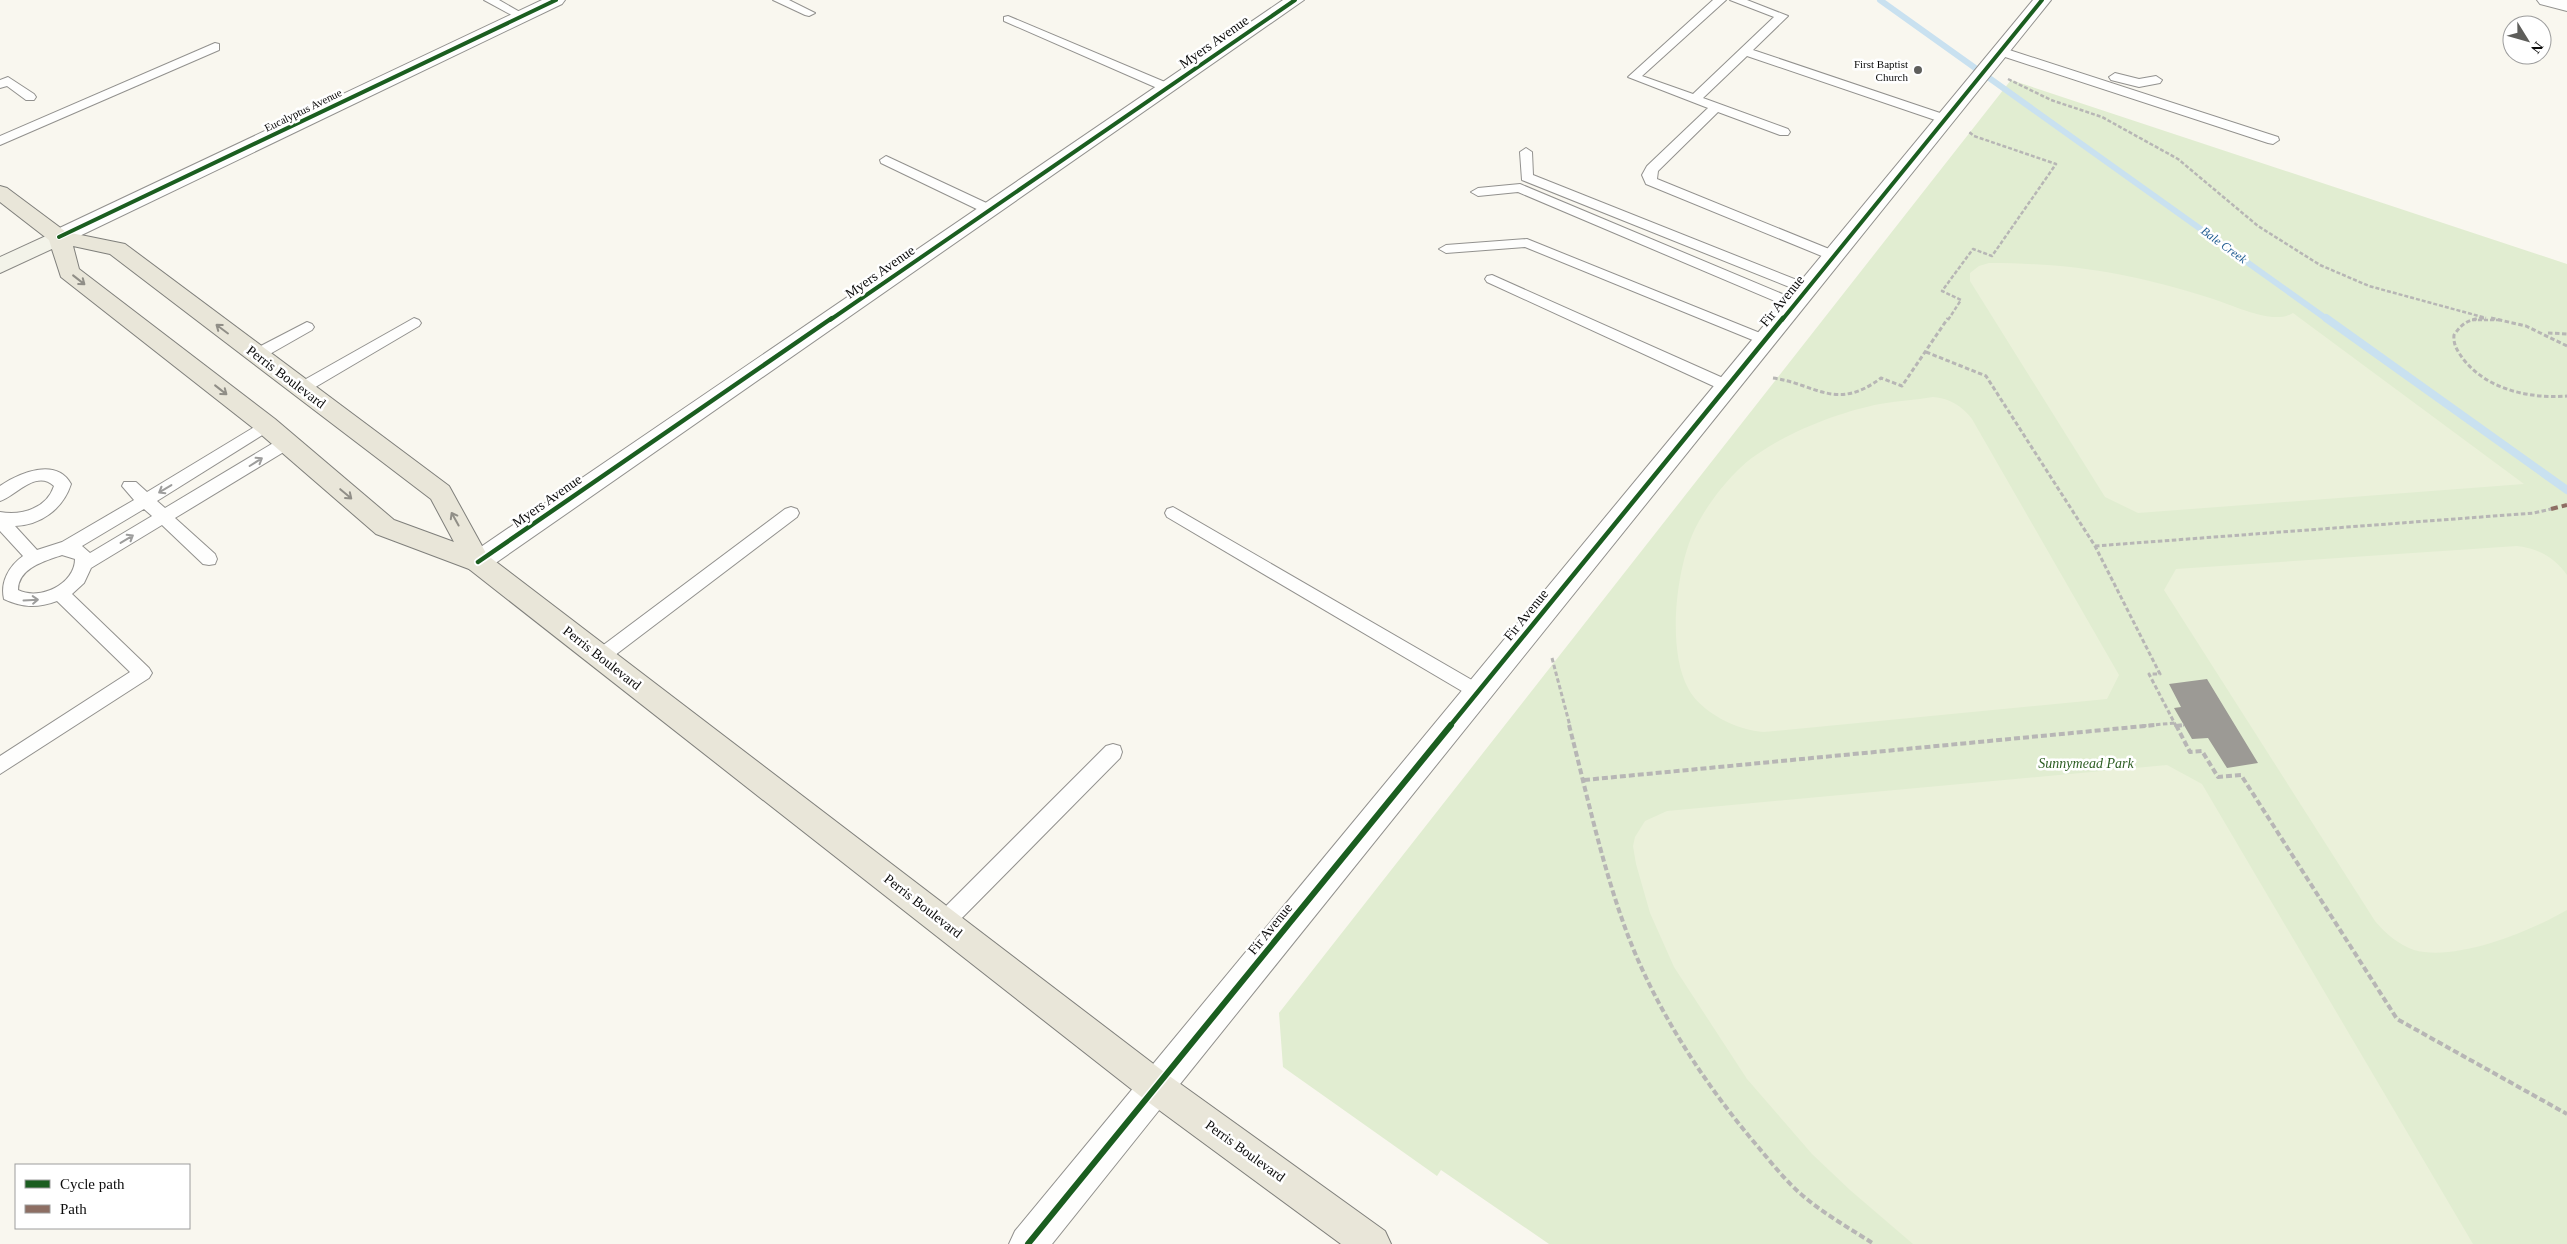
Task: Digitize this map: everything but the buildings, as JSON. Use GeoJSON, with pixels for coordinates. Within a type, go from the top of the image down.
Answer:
{"type":"FeatureCollection","features":[{"type":"Feature","properties":{"kind":"main road","name":"Perris Boulevard"},"geometry":{"type":"LineString","coordinates":[[0,192],[59,237],[117,250],[440,493],[478,562]]}},
{"type":"Feature","properties":{"kind":"main road","name":"Perris Boulevard"},"geometry":{"type":"LineString","coordinates":[[59,237],[69,272],[266,425],[385,527],[478,562],[1156,1087],[1372,1244]]}},
{"type":"Feature","properties":{"kind":"main road","name":"Eucalyptus Avenue"},"geometry":{"type":"LineString","coordinates":[[0,266],[59,237]]}},
{"type":"Feature","properties":{"kind":"street","name":"Eucalyptus Avenue"},"geometry":{"type":"LineString","coordinates":[[59,237],[556,0]]}},
{"type":"Feature","properties":{"kind":"street","name":"Myers Avenue"},"geometry":{"type":"LineString","coordinates":[[478,562],[1295,0]]}},
{"type":"Feature","properties":{"kind":"street","name":"Fir Avenue"},"geometry":{"type":"LineString","coordinates":[[1028,1244],[1800,296],[1834,256],[1956,125],[1994,58],[2042,0]]}},
{"type":"Feature","properties":{"kind":"street"},"geometry":{"type":"LineString","coordinates":[[2546,0],[2567,6]]}},
{"type":"Feature","properties":{"kind":"lane"},"geometry":{"type":"LineString","coordinates":[[490,0],[521,16]]}},
{"type":"Feature","properties":{"kind":"lane"},"geometry":{"type":"LineString","coordinates":[[779,0],[809,13]]}},
{"type":"Feature","properties":{"kind":"lane"},"geometry":{"type":"LineString","coordinates":[[1720,0],[1634,77],[1784,132]]}},
{"type":"Feature","properties":{"kind":"lane"},"geometry":{"type":"LineString","coordinates":[[1695,99],[1782,16],[1736,0]]}},
{"type":"Feature","properties":{"kind":"lane"},"geometry":{"type":"LineString","coordinates":[[1008,20],[1168,88]]}},
{"type":"Feature","properties":{"kind":"lane"},"geometry":{"type":"LineString","coordinates":[[0,141],[215,47]]}},
{"type":"Feature","properties":{"kind":"lane"},"geometry":{"type":"LineString","coordinates":[[1745,51],[1956,125]]}},
{"type":"Feature","properties":{"kind":"lane"},"geometry":{"type":"LineString","coordinates":[[1994,58],[2133,83],[2156,80]]}},
{"type":"Feature","properties":{"kind":"lane"},"geometry":{"type":"LineString","coordinates":[[1994,58],[2273,140]]}},
{"type":"Feature","properties":{"kind":"lane"},"geometry":{"type":"LineString","coordinates":[[0,84],[8,81],[30,97]]}},
{"type":"Feature","properties":{"kind":"lane"},"geometry":{"type":"LineString","coordinates":[[1716,107],[1652,169],[1649,175],[1651,181],[1834,256]]}},
{"type":"Feature","properties":{"kind":"lane"},"geometry":{"type":"LineString","coordinates":[[1526,152],[1527,176],[1800,296]]}},
{"type":"Feature","properties":{"kind":"lane"},"geometry":{"type":"LineString","coordinates":[[886,160],[990,210]]}},
{"type":"Feature","properties":{"kind":"lane"},"geometry":{"type":"LineString","coordinates":[[1478,192],[1520,188],[1800,296]]}},
{"type":"Feature","properties":{"kind":"lane"},"geometry":{"type":"LineString","coordinates":[[1446,249],[1527,243],[1765,340]]}},
{"type":"Feature","properties":{"kind":"lane"},"geometry":{"type":"LineString","coordinates":[[1492,279],[1727,386]]}},
{"type":"Feature","properties":{"kind":"lane"},"geometry":{"type":"LineString","coordinates":[[302,388],[414,322]]}},
{"type":"Feature","properties":{"kind":"lane"},"geometry":{"type":"LineString","coordinates":[[256,355],[307,327]]}},
{"type":"Feature","properties":{"kind":"lane"},"geometry":{"type":"LineString","coordinates":[[64,549],[76,551],[84,556],[85,564],[82,574],[73,584],[60,592],[30,601],[18,600],[10,594],[8,586],[12,576],[33,557],[64,549],[146,501],[266,425]]}},
{"type":"Feature","properties":{"kind":"lane"},"geometry":{"type":"LineString","coordinates":[[85,564],[286,444]]}},
{"type":"Feature","properties":{"kind":"lane"},"geometry":{"type":"LineString","coordinates":[[0,495],[11,486],[38,476],[50,476],[58,479],[63,484],[62,492],[56,501],[45,510],[18,520],[0,519]]}},
{"type":"Feature","properties":{"kind":"lane"},"geometry":{"type":"LineString","coordinates":[[130,486],[209,559]]}},
{"type":"Feature","properties":{"kind":"lane"},"geometry":{"type":"LineString","coordinates":[[600,657],[791,513]]}},
{"type":"Feature","properties":{"kind":"lane"},"geometry":{"type":"LineString","coordinates":[[1173,513],[1478,692]]}},
{"type":"Feature","properties":{"kind":"lane"},"geometry":{"type":"LineString","coordinates":[[0,519],[33,557]]}},
{"type":"Feature","properties":{"kind":"lane"},"geometry":{"type":"LineString","coordinates":[[0,766],[143,673],[60,592]]}},
{"type":"Feature","properties":{"kind":"lane"},"geometry":{"type":"LineString","coordinates":[[944,922],[1113,752]]}},
{"type":"Feature","properties":{"kind":"path"},"geometry":{"type":"LineString","coordinates":[[2008,80],[2051,100],[2102,117],[2178,159],[2258,226],[2320,265],[2369,286],[2486,318],[2505,319],[2537,329],[2567,346]]}},
{"type":"Feature","properties":{"kind":"path"},"geometry":{"type":"LineString","coordinates":[[1773,378],[1782,379],[1814,391],[1831,393],[1859,391],[1873,385],[1881,378],[1902,386],[1962,300],[1942,291],[1973,249],[1992,256],[2056,164],[1974,136],[1956,125]]}},
{"type":"Feature","properties":{"kind":"path"},"geometry":{"type":"LineString","coordinates":[[2486,318],[2470,321],[2459,327],[2454,336],[2455,347],[2462,359],[2494,382],[2514,391],[2535,396],[2567,396]]}},
{"type":"Feature","properties":{"kind":"path"},"geometry":{"type":"LineString","coordinates":[[2534,334],[2537,329]]}},
{"type":"Feature","properties":{"kind":"path"},"geometry":{"type":"LineString","coordinates":[[2546,333],[2567,334]]}},
{"type":"Feature","properties":{"kind":"path"},"geometry":{"type":"LineString","coordinates":[[1926,352],[1986,376],[2095,546],[2160,674],[2149,674],[2190,752],[2202,752],[2218,777],[2241,774],[2397,1019],[2567,1114]]}},
{"type":"Feature","properties":{"kind":"path"},"geometry":{"type":"LineString","coordinates":[[2095,546],[2534,513],[2551,509]]}},
{"type":"Feature","properties":{"kind":"path"},"geometry":{"type":"LineString","coordinates":[[1552,658],[1607,871],[1627,933],[1651,987],[1684,1044],[1729,1113],[1780,1173],[1808,1200],[1874,1244]]}},
{"type":"Feature","properties":{"kind":"path"},"geometry":{"type":"LineString","coordinates":[[1584,780],[2175,724],[2184,725]]}},
{"type":"Feature","properties":{"kind":"green space","name":"Sunnymead Park"},"geometry":{"type":"Polygon","coordinates":[[[2011,80],[2567,264],[2567,1244],[1549,1244],[1441,1170],[1437,1176],[1283,1067],[1279,1013],[2011,80]]]}},
{"type":"Feature","properties":{"kind":"green space"},"geometry":{"type":"Polygon","coordinates":[[[1989,263],[2047,265],[2101,271],[2181,289],[2263,316],[2285,316],[2293,313],[2524,484],[2138,513],[2105,497],[1970,281],[1970,273],[1979,266],[1989,263]]]}},
{"type":"Feature","properties":{"kind":"green space"},"geometry":{"type":"Polygon","coordinates":[[[1933,397],[1955,403],[1972,419],[2119,675],[2107,699],[1764,732],[1732,724],[1710,712],[1694,697],[1681,672],[1676,632],[1676,610],[1678,589],[1687,549],[1697,525],[1712,500],[1750,459],[1766,448],[1804,428],[1863,408],[1933,397]]]}},
{"type":"Feature","properties":{"kind":"green space"},"geometry":{"type":"Polygon","coordinates":[[[2517,546],[2532,549],[2545,555],[2567,575],[2567,910],[2514,935],[2471,948],[2431,953],[2414,950],[2393,938],[2375,921],[2164,590],[2176,569],[2517,546]]]}},
{"type":"Feature","properties":{"kind":"green space"},"geometry":{"type":"Polygon","coordinates":[[[2167,765],[2202,784],[2473,1244],[1913,1244],[1850,1190],[1812,1154],[1747,1079],[1674,967],[1650,913],[1636,864],[1633,846],[1635,837],[1645,821],[1667,811],[2167,765]]]}},
{"type":"Feature","properties":{"kind":"waterway","name":"Bale Creek"},"geometry":{"type":"LineString","coordinates":[[1880,0],[2328,320]]}},
{"type":"Feature","properties":{"kind":"waterway","name":"Bale Creek"},"geometry":{"type":"LineString","coordinates":[[2326,318],[2567,490]]}},
{"type":"Feature","properties":{"kind":"marked path"},"geometry":{"type":"LineString","coordinates":[[2551,509],[2567,505]]}},
{"type":"Feature","properties":{"kind":"cycle path"},"geometry":{"type":"LineString","coordinates":[[59,237],[556,0]]}},
{"type":"Feature","properties":{"kind":"cycle path"},"geometry":{"type":"LineString","coordinates":[[478,562],[1295,0]]}},
{"type":"Feature","properties":{"kind":"cycle path"},"geometry":{"type":"LineString","coordinates":[[1028,1244],[2042,0]]}},
{"type":"Feature","properties":{"kind":"place","name":"First Baptist Church"},"geometry":{"type":"Point","coordinates":[1918,70]}}]}
